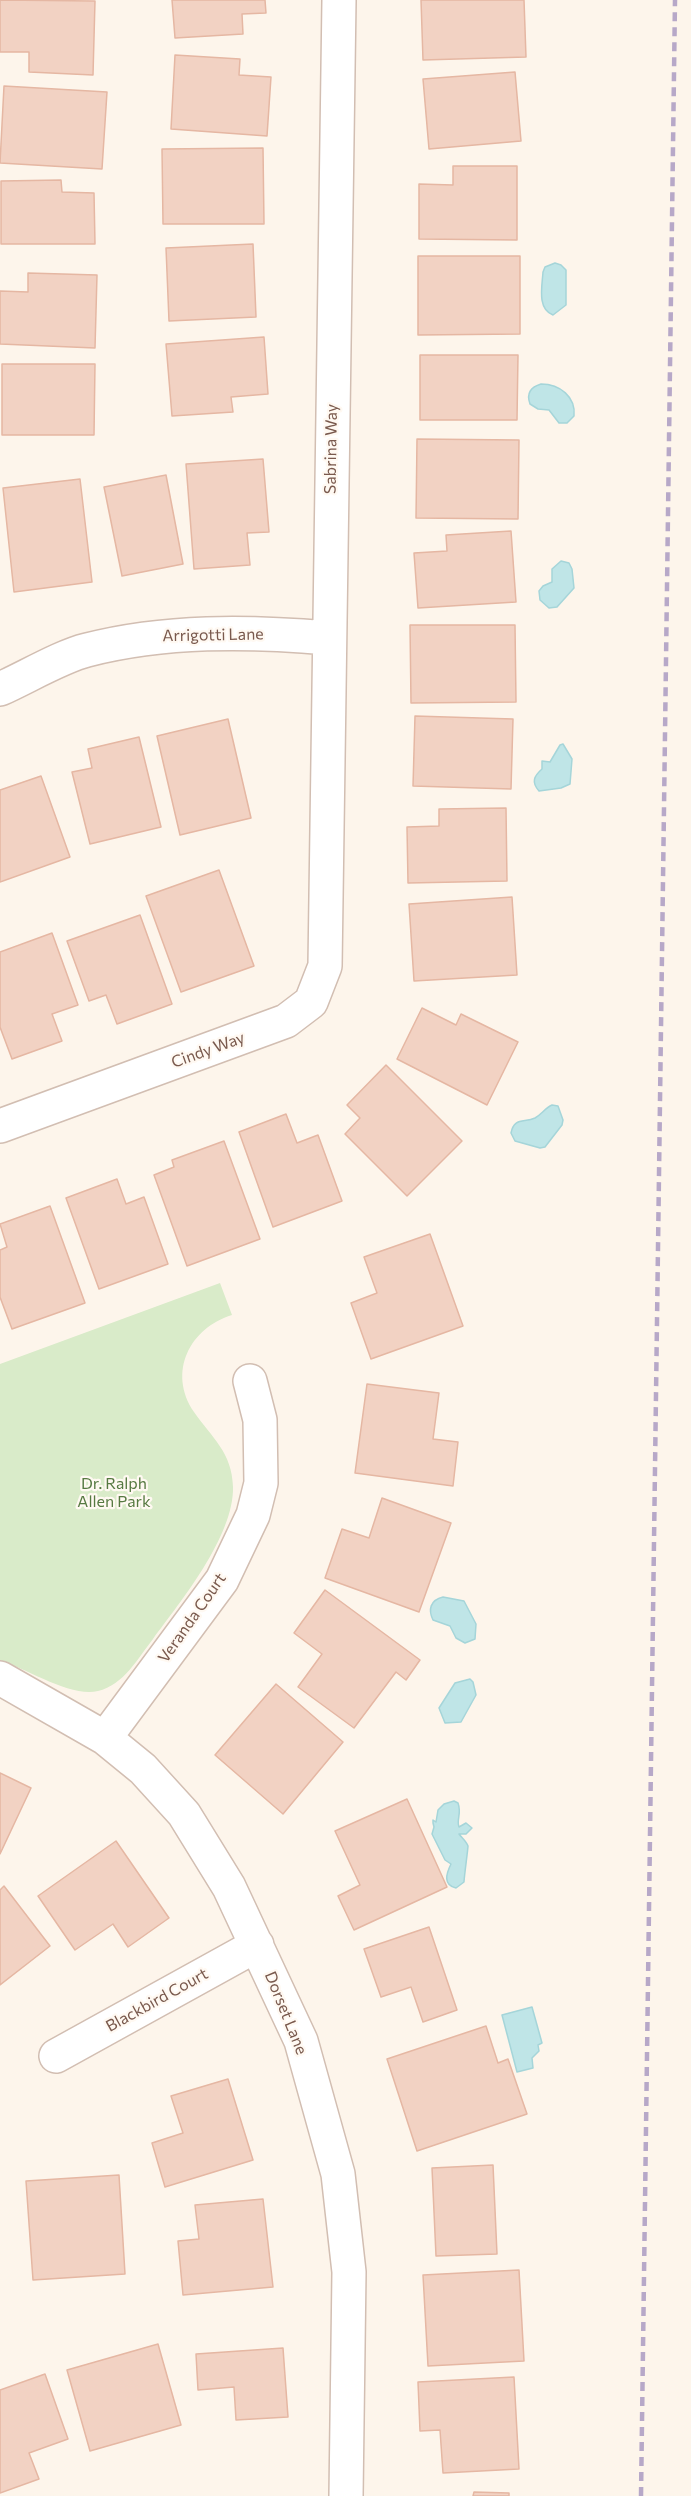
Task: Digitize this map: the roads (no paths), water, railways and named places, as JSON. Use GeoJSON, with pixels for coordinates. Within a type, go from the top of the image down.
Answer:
{"type":"FeatureCollection","features":[{"type":"Feature","properties":{"kind":"street","name":"Sabrina Way"},"geometry":{"type":"LineString","coordinates":[[326,898],[339,0]]}},
{"type":"Feature","properties":{"kind":"street","name":"Arrigotti Lane"},"geometry":{"type":"LineString","coordinates":[[0,689],[85,650],[162,635],[282,634],[328,638]]}},
{"type":"Feature","properties":{"kind":"street","name":"Cindy Way"},"geometry":{"type":"LineString","coordinates":[[0,1126],[286,1021],[311,1002],[325,966],[326,898]]}},
{"type":"Feature","properties":{"kind":"street","name":"Veranda Court"},"geometry":{"type":"LineString","coordinates":[[105,1738],[222,1580],[253,1515],[261,1483],[260,1420],[250,1381]]}},
{"type":"Feature","properties":{"kind":"street","name":"Dorset Lane"},"geometry":{"type":"LineString","coordinates":[[0,1678],[105,1738],[143,1769],[184,1814],[229,1887],[301,2041],[338,2174],[349,2272],[346,2496]]}},
{"type":"Feature","properties":{"kind":"street","name":"Blackbird Court"},"geometry":{"type":"LineString","coordinates":[[56,2056],[257,1945]]}},
{"type":"Feature","properties":{"kind":"water"},"geometry":{"type":"Polygon","coordinates":[[[555,263],[566,270],[566,305],[553,315],[545,308],[542,291],[545,267],[555,263]]]}},
{"type":"Feature","properties":{"kind":"water"},"geometry":{"type":"Polygon","coordinates":[[[541,384],[560,389],[569,398],[574,409],[574,416],[567,423],[559,423],[549,410],[538,409],[530,404],[530,391],[541,384]]]}},
{"type":"Feature","properties":{"kind":"water"},"geometry":{"type":"Polygon","coordinates":[[[561,561],[569,563],[572,569],[574,588],[557,607],[549,608],[540,600],[539,591],[543,586],[552,582],[552,569],[561,561]]]}},
{"type":"Feature","properties":{"kind":"water"},"geometry":{"type":"Polygon","coordinates":[[[563,744],[572,759],[570,784],[561,788],[539,791],[534,779],[542,769],[542,761],[550,762],[560,745],[563,744]]]}},
{"type":"Feature","properties":{"kind":"water"},"geometry":{"type":"Polygon","coordinates":[[[552,1105],[558,1106],[563,1120],[562,1125],[545,1147],[540,1148],[515,1141],[511,1133],[514,1125],[520,1121],[535,1118],[552,1105]]]}},
{"type":"Feature","properties":{"kind":"water"},"geometry":{"type":"Polygon","coordinates":[[[443,1597],[464,1601],[476,1624],[475,1639],[465,1643],[456,1638],[450,1626],[433,1620],[431,1606],[435,1600],[443,1597]]]}},
{"type":"Feature","properties":{"kind":"water"},"geometry":{"type":"Polygon","coordinates":[[[470,1679],[476,1695],[461,1722],[445,1723],[439,1708],[455,1683],[470,1679]]]}},
{"type":"Feature","properties":{"kind":"water"},"geometry":{"type":"Polygon","coordinates":[[[454,1801],[459,1807],[459,1827],[466,1823],[472,1828],[466,1834],[459,1834],[468,1846],[464,1882],[456,1888],[447,1882],[451,1864],[445,1860],[432,1834],[433,1820],[436,1822],[438,1810],[444,1804],[454,1801]]]}},
{"type":"Feature","properties":{"kind":"water"},"geometry":{"type":"Polygon","coordinates":[[[532,2007],[542,2043],[538,2045],[539,2051],[532,2058],[533,2068],[517,2072],[502,2015],[532,2007]]]}},
{"type":"Feature","properties":{"kind":"railway"},"geometry":{"type":"LineString","coordinates":[[641,2496],[675,0]]}},
{"type":"Feature","properties":{"kind":"park label","name":"Dr. Ralph Allen Park"},"geometry":{"type":"Point","coordinates":[114,1493]}}]}
